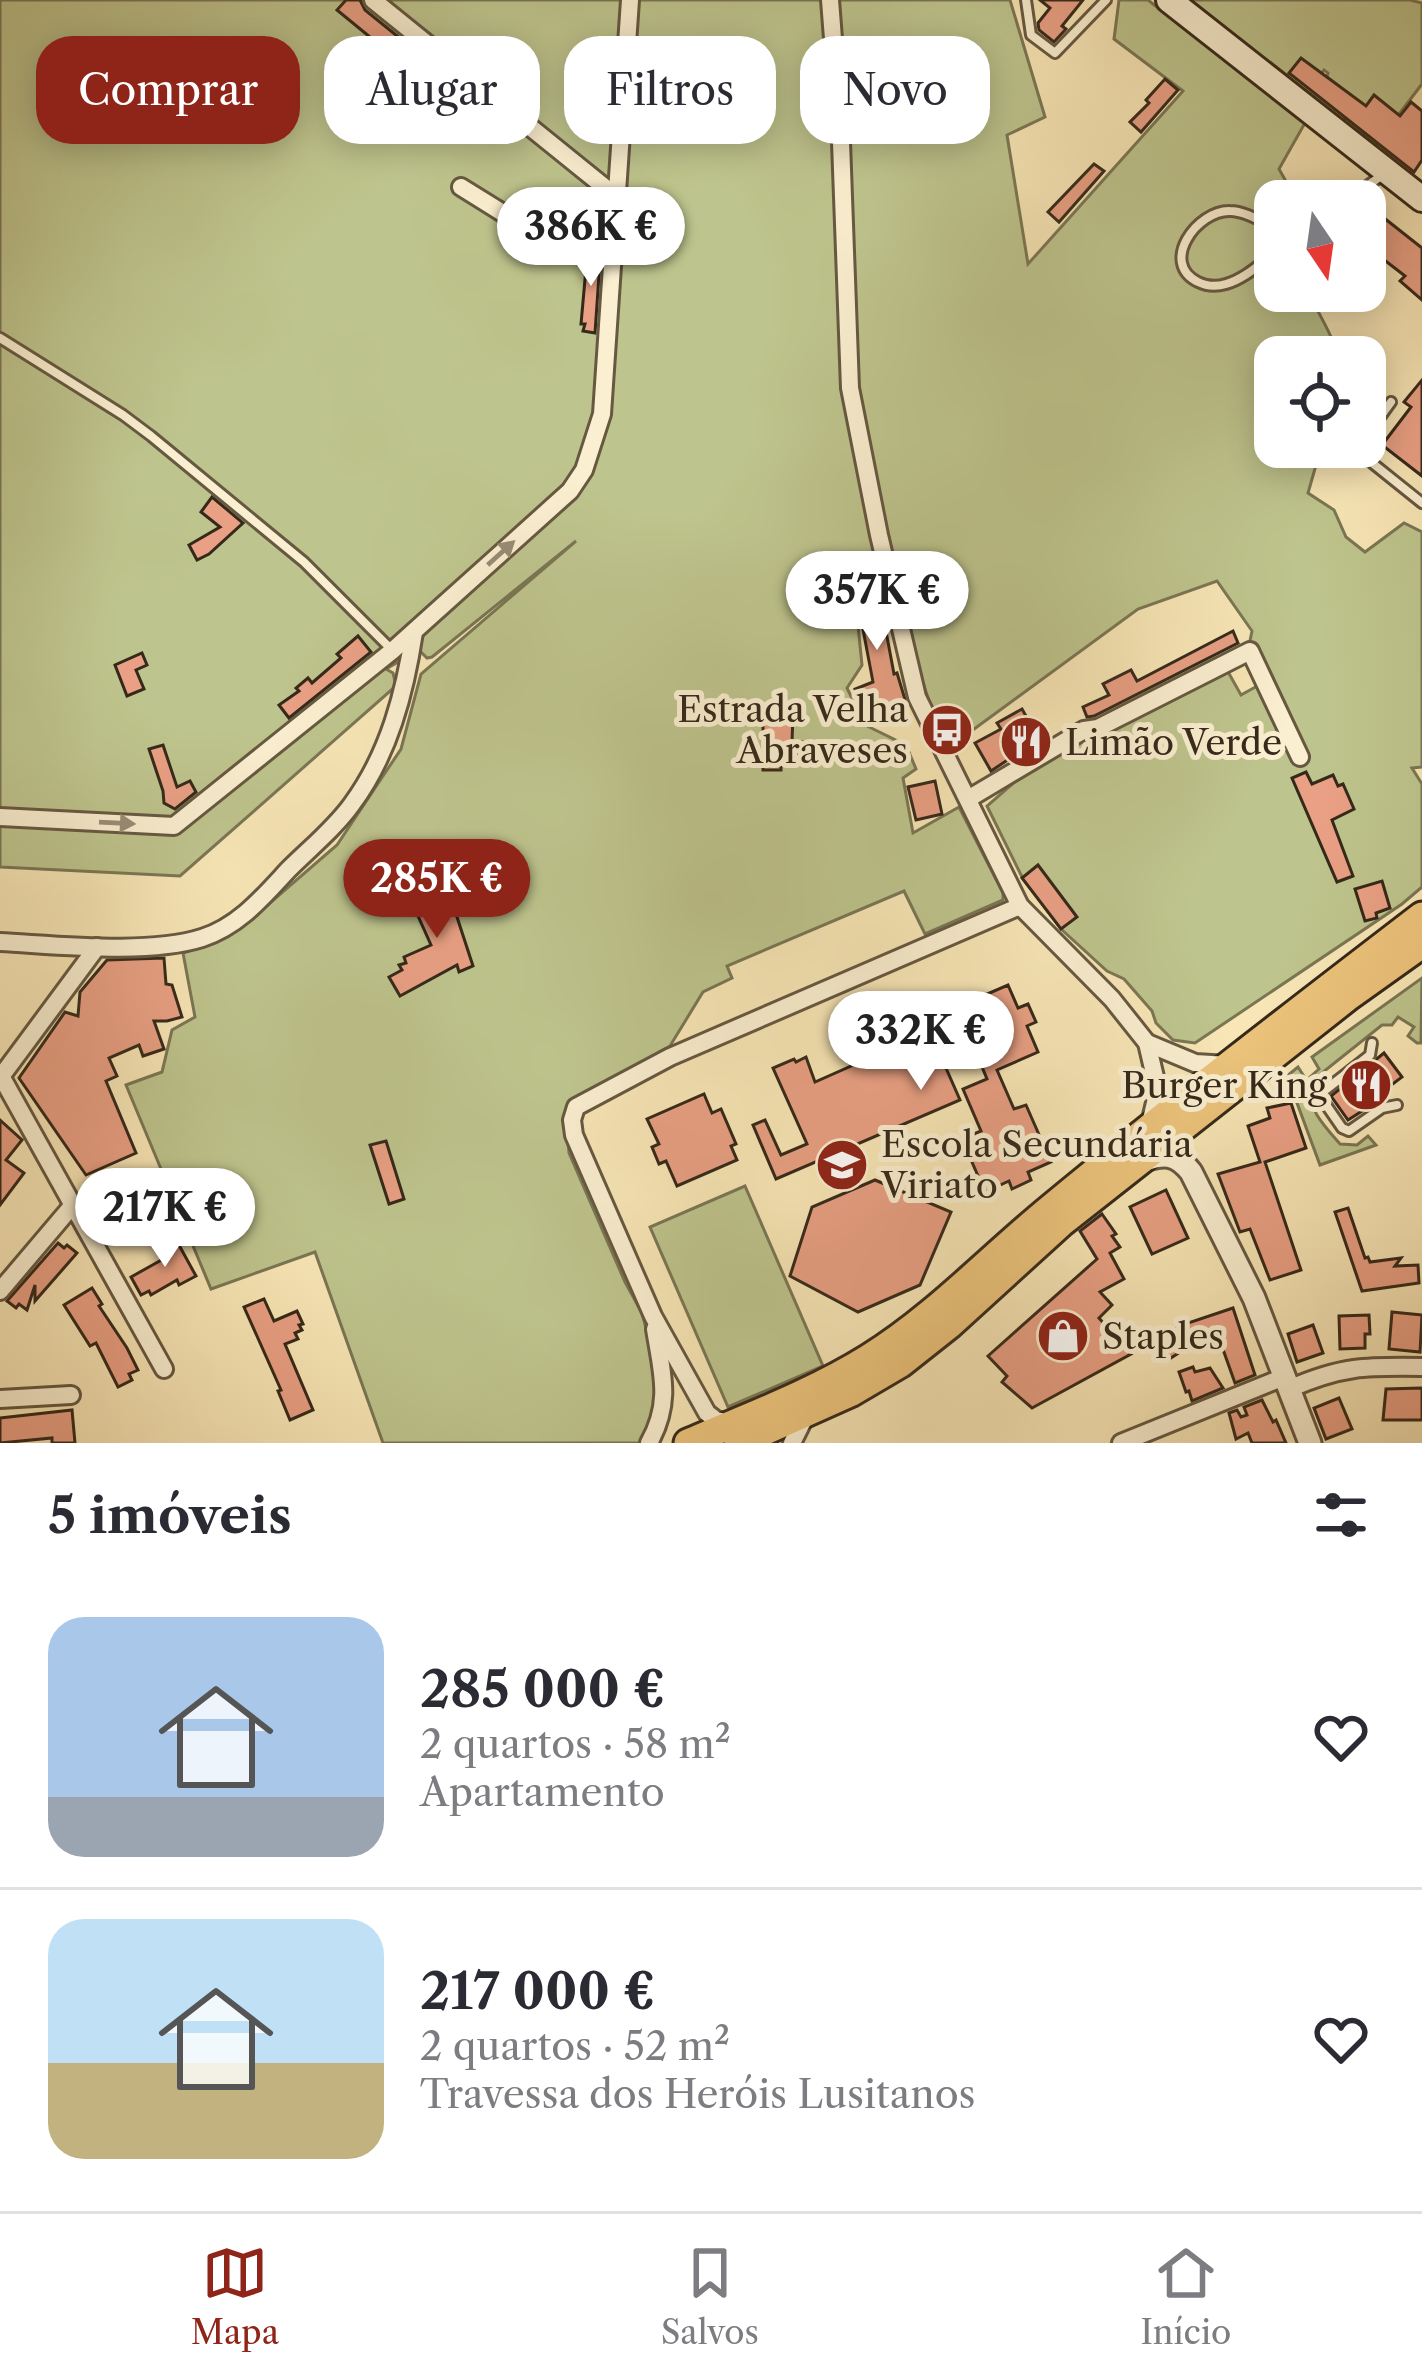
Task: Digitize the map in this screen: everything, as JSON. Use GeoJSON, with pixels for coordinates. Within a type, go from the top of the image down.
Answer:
{"type":"FeatureCollection","features":[{"type":"Feature","properties":{"kind":"main road"},"geometry":{"type":"LineString","coordinates":[[1169,0],[1422,199]]}},
{"type":"Feature","properties":{"kind":"main road"},"geometry":{"type":"LineString","coordinates":[[735,1433],[868,1359],[917,1324],[1148,1129],[1422,916]]}},
{"type":"Feature","properties":{"kind":"main road"},"geometry":{"type":"LineString","coordinates":[[688,1443],[807,1413],[878,1377],[932,1340],[1061,1223],[1422,944]]}},
{"type":"Feature","properties":{"kind":"street"},"geometry":{"type":"LineString","coordinates":[[373,0],[618,198]]}},
{"type":"Feature","properties":{"kind":"street"},"geometry":{"type":"LineString","coordinates":[[0,817],[174,826],[392,651],[570,491],[584,470],[602,414],[630,0]]}},
{"type":"Feature","properties":{"kind":"street"},"geometry":{"type":"LineString","coordinates":[[830,0],[841,142],[850,388],[917,697],[1020,907],[1097,984],[1147,1043],[1195,1064],[1228,1065]]}},
{"type":"Feature","properties":{"kind":"street"},"geometry":{"type":"LineString","coordinates":[[461,187],[530,230],[548,236],[616,232]]}},
{"type":"Feature","properties":{"kind":"street"},"geometry":{"type":"LineString","coordinates":[[0,942],[166,945],[201,938],[248,912],[351,806],[375,767],[405,686],[414,632]]}},
{"type":"Feature","properties":{"kind":"street"},"geometry":{"type":"LineString","coordinates":[[968,799],[1084,730],[1098,728],[1250,651],[1300,757]]}},
{"type":"Feature","properties":{"kind":"street"},"geometry":{"type":"LineString","coordinates":[[735,1433],[707,1413],[653,1316],[574,1135],[575,1108],[670,1057],[1020,907]]}},
{"type":"Feature","properties":{"kind":"street"},"geometry":{"type":"LineString","coordinates":[[97,947],[1,1077],[164,1369]]}},
{"type":"Feature","properties":{"kind":"street"},"geometry":{"type":"LineString","coordinates":[[1147,1043],[1158,1090],[1148,1129]]}},
{"type":"Feature","properties":{"kind":"street"},"geometry":{"type":"LineString","coordinates":[[1191,1172],[1189,1146],[1197,1117]]}},
{"type":"Feature","properties":{"kind":"street"},"geometry":{"type":"LineString","coordinates":[[1141,1161],[1166,1154],[1191,1172],[1254,1298],[1310,1443]]}},
{"type":"Feature","properties":{"kind":"street"},"geometry":{"type":"LineString","coordinates":[[0,1291],[72,1206]]}},
{"type":"Feature","properties":{"kind":"street"},"geometry":{"type":"LineString","coordinates":[[649,1443],[664,1403],[653,1316]]}},
{"type":"Feature","properties":{"kind":"street"},"geometry":{"type":"LineString","coordinates":[[1121,1443],[1286,1383],[1362,1366],[1422,1367]]}},
{"type":"Feature","properties":{"kind":"street"},"geometry":{"type":"LineString","coordinates":[[0,1399],[71,1395]]}},
{"type":"Feature","properties":{"kind":"street"},"geometry":{"type":"LineString","coordinates":[[792,1443],[807,1413]]}},
{"type":"Feature","properties":{"kind":"lane"},"geometry":{"type":"LineString","coordinates":[[1026,0],[1030,35],[1054,53],[1106,0]]}},
{"type":"Feature","properties":{"kind":"lane"},"geometry":{"type":"LineString","coordinates":[[1375,180],[1387,171]]}},
{"type":"Feature","properties":{"kind":"lane"},"geometry":{"type":"LineString","coordinates":[[1254,219],[1236,211],[1211,215],[1184,243],[1180,255],[1191,279],[1207,286],[1223,285],[1254,268]]}},
{"type":"Feature","properties":{"kind":"lane"},"geometry":{"type":"LineString","coordinates":[[0,338],[151,436],[304,562],[392,651]]}},
{"type":"Feature","properties":{"kind":"lane"},"geometry":{"type":"LineString","coordinates":[[1386,409],[1391,402]]}},
{"type":"Feature","properties":{"kind":"lane"},"geometry":{"type":"LineString","coordinates":[[1379,468],[1422,503]]}},
{"type":"Feature","properties":{"kind":"lane"},"geometry":{"type":"LineString","coordinates":[[1372,1043],[1370,1055],[1324,1091],[1322,1099],[1349,1131],[1382,1108],[1396,1105]]}},
{"type":"Feature","properties":{"kind":"green space"},"geometry":{"type":"Polygon","coordinates":[[[0,0],[1010,0],[1045,117],[1007,135],[1028,264],[1183,91],[1114,39],[1119,0],[1148,0],[1305,123],[1279,169],[1285,180],[1254,180],[1254,312],[1319,312],[1330,336],[1254,336],[1254,468],[1315,468],[1308,493],[1334,510],[1346,537],[1365,552],[1404,523],[1422,532],[1422,767],[1412,768],[1422,784],[1422,887],[1195,1043],[1173,1040],[1124,979],[1107,971],[1061,929],[1022,877],[987,806],[1018,779],[1081,740],[1227,670],[1241,695],[1259,685],[1246,660],[1252,631],[1217,581],[1138,609],[951,746],[917,665],[888,533],[853,576],[862,665],[847,688],[865,725],[906,745],[916,769],[903,778],[913,833],[959,807],[1003,900],[925,934],[904,891],[727,966],[732,978],[703,992],[670,1046],[576,1099],[566,1118],[569,1153],[642,1313],[653,1356],[654,1421],[640,1443],[383,1443],[315,1252],[211,1289],[126,1085],[162,1072],[172,1030],[195,1017],[183,953],[221,940],[337,845],[401,749],[421,674],[576,541],[432,657],[419,650],[386,669],[393,673],[396,686],[180,876],[0,867],[0,0]]]}},
{"type":"Feature","properties":{"kind":"green space"},"geometry":{"type":"Polygon","coordinates":[[[1189,0],[1422,3],[1422,84],[1374,147],[1344,122],[1353,97],[1328,73],[1321,74],[1301,59],[1286,78],[1189,0]]]}},
{"type":"Feature","properties":{"kind":"green space"},"geometry":{"type":"Polygon","coordinates":[[[1422,978],[1421,1043],[1408,1036],[1414,1027],[1398,1017],[1312,1081],[1310,1077],[1319,1069],[1312,1057],[1422,978]]]}},
{"type":"Feature","properties":{"kind":"green space"},"geometry":{"type":"Polygon","coordinates":[[[1298,1067],[1309,1084],[1314,1109],[1340,1144],[1357,1145],[1368,1136],[1376,1145],[1320,1165],[1287,1076],[1298,1067]]]}},
{"type":"Feature","properties":{"kind":"green space"},"geometry":{"type":"Polygon","coordinates":[[[745,1186],[823,1366],[728,1407],[650,1227],[745,1186]]]}},
{"type":"Feature","properties":{"kind":"building"},"geometry":{"type":"Polygon","coordinates":[[[346,0],[360,0],[365,10],[397,36],[369,36],[337,10],[346,0]]]}},
{"type":"Feature","properties":{"kind":"building"},"geometry":{"type":"Polygon","coordinates":[[[1040,0],[1083,0],[1054,42],[1039,30],[1038,23],[1050,8],[1040,0]]]}},
{"type":"Feature","properties":{"kind":"building"},"geometry":{"type":"Polygon","coordinates":[[[1301,58],[1366,106],[1374,95],[1400,116],[1411,102],[1422,111],[1422,160],[1414,172],[1289,73],[1301,58]]]}},
{"type":"Feature","properties":{"kind":"building"},"geometry":{"type":"Polygon","coordinates":[[[1165,79],[1178,90],[1141,132],[1130,122],[1165,79]]]}},
{"type":"Feature","properties":{"kind":"building"},"geometry":{"type":"Polygon","coordinates":[[[1094,164],[1104,171],[1059,222],[1048,212],[1094,164]]]}},
{"type":"Feature","properties":{"kind":"building"},"geometry":{"type":"Polygon","coordinates":[[[552,190],[584,221],[559,223],[553,219],[549,223],[534,217],[552,190]]]}},
{"type":"Feature","properties":{"kind":"building"},"geometry":{"type":"Polygon","coordinates":[[[1386,220],[1422,248],[1422,300],[1400,281],[1405,276],[1386,261],[1386,220]]]}},
{"type":"Feature","properties":{"kind":"building"},"geometry":{"type":"Polygon","coordinates":[[[588,246],[601,246],[595,333],[583,331],[585,324],[581,324],[588,246]]]}},
{"type":"Feature","properties":{"kind":"building"},"geometry":{"type":"Polygon","coordinates":[[[1422,380],[1422,476],[1386,448],[1386,440],[1411,407],[1404,402],[1422,380]]]}},
{"type":"Feature","properties":{"kind":"building"},"geometry":{"type":"Polygon","coordinates":[[[212,497],[243,523],[197,560],[189,545],[220,527],[201,512],[212,497]]]}},
{"type":"Feature","properties":{"kind":"building"},"geometry":{"type":"Polygon","coordinates":[[[876,578],[894,674],[907,706],[882,715],[879,705],[863,710],[855,689],[873,682],[854,582],[876,578]]]}},
{"type":"Feature","properties":{"kind":"building"},"geometry":{"type":"Polygon","coordinates":[[[1233,631],[1238,643],[1087,717],[1083,707],[1109,695],[1103,684],[1131,670],[1137,681],[1233,631]]]}},
{"type":"Feature","properties":{"kind":"building"},"geometry":{"type":"Polygon","coordinates":[[[358,636],[371,652],[289,718],[279,705],[308,678],[312,683],[341,658],[337,654],[358,636]]]}},
{"type":"Feature","properties":{"kind":"building"},"geometry":{"type":"Polygon","coordinates":[[[142,653],[147,665],[136,670],[144,689],[127,696],[115,665],[142,653]]]}},
{"type":"Feature","properties":{"kind":"building"},"geometry":{"type":"Polygon","coordinates":[[[1022,709],[1039,739],[991,771],[975,743],[1001,729],[997,723],[1022,709]]]}},
{"type":"Feature","properties":{"kind":"building"},"geometry":{"type":"Polygon","coordinates":[[[763,714],[793,715],[792,742],[807,742],[806,755],[781,755],[781,770],[763,770],[763,714]]]}},
{"type":"Feature","properties":{"kind":"building"},"geometry":{"type":"Polygon","coordinates":[[[163,745],[177,787],[190,781],[196,792],[175,809],[164,803],[149,749],[163,745]]]}},
{"type":"Feature","properties":{"kind":"building"},"geometry":{"type":"Polygon","coordinates":[[[1306,772],[1312,784],[1333,775],[1338,786],[1343,784],[1354,809],[1332,820],[1353,876],[1337,882],[1292,778],[1306,772]]]}},
{"type":"Feature","properties":{"kind":"building"},"geometry":{"type":"Polygon","coordinates":[[[935,781],[942,814],[916,820],[908,787],[935,781]]]}},
{"type":"Feature","properties":{"kind":"building"},"geometry":{"type":"Polygon","coordinates":[[[1038,865],[1077,917],[1061,929],[1022,878],[1038,865]]]}},
{"type":"Feature","properties":{"kind":"building"},"geometry":{"type":"Polygon","coordinates":[[[460,880],[475,906],[456,914],[473,966],[459,972],[457,965],[400,996],[389,977],[402,970],[399,965],[406,963],[404,957],[431,945],[414,907],[444,894],[460,880]]]}},
{"type":"Feature","properties":{"kind":"building"},"geometry":{"type":"Polygon","coordinates":[[[1382,881],[1390,908],[1365,921],[1355,889],[1382,881]]]}},
{"type":"Feature","properties":{"kind":"building"},"geometry":{"type":"Polygon","coordinates":[[[164,958],[166,984],[172,985],[182,1017],[154,1021],[164,1049],[143,1056],[139,1045],[109,1058],[117,1076],[106,1081],[136,1153],[86,1175],[19,1078],[65,1012],[78,1016],[80,992],[107,960],[164,958]]]}},
{"type":"Feature","properties":{"kind":"building"},"geometry":{"type":"Polygon","coordinates":[[[1008,985],[1018,1008],[1028,1004],[1036,1022],[1027,1026],[1038,1052],[997,1070],[1014,1109],[1026,1105],[1051,1162],[1028,1172],[1031,1180],[1012,1189],[1009,1181],[985,1192],[962,1139],[981,1131],[963,1089],[987,1079],[977,1055],[946,1068],[960,1100],[776,1179],[753,1125],[765,1120],[781,1155],[807,1144],[773,1068],[806,1057],[815,1082],[869,1058],[862,1043],[895,1028],[903,1046],[913,1043],[956,1024],[950,1010],[1008,985]]]}},
{"type":"Feature","properties":{"kind":"building","name":"Burger King"},"geometry":{"type":"Polygon","coordinates":[[[1384,1053],[1402,1077],[1382,1092],[1387,1099],[1348,1120],[1331,1096],[1384,1053]]]}},
{"type":"Feature","properties":{"kind":"building"},"geometry":{"type":"Polygon","coordinates":[[[704,1094],[712,1113],[721,1109],[736,1144],[731,1146],[737,1160],[677,1186],[666,1161],[659,1164],[652,1147],[659,1144],[647,1119],[704,1094]]]}},
{"type":"Feature","properties":{"kind":"building"},"geometry":{"type":"Polygon","coordinates":[[[1291,1103],[1306,1148],[1265,1162],[1301,1270],[1270,1280],[1250,1229],[1240,1232],[1218,1174],[1260,1162],[1248,1126],[1270,1118],[1267,1108],[1291,1103]]]}},
{"type":"Feature","properties":{"kind":"building"},"geometry":{"type":"Polygon","coordinates":[[[0,1120],[22,1140],[6,1160],[24,1173],[0,1205],[0,1120]]]}},
{"type":"Feature","properties":{"kind":"building"},"geometry":{"type":"Polygon","coordinates":[[[386,1141],[404,1199],[389,1204],[370,1145],[386,1141]]]}},
{"type":"Feature","properties":{"kind":"building"},"geometry":{"type":"Polygon","coordinates":[[[875,1180],[951,1212],[920,1285],[858,1312],[790,1276],[812,1207],[875,1180]]]}},
{"type":"Feature","properties":{"kind":"building"},"geometry":{"type":"Polygon","coordinates":[[[1166,1190],[1188,1238],[1152,1254],[1130,1207],[1166,1190]]]}},
{"type":"Feature","properties":{"kind":"building"},"geometry":{"type":"Polygon","coordinates":[[[1348,1208],[1365,1258],[1370,1262],[1401,1258],[1395,1266],[1418,1265],[1419,1283],[1362,1291],[1335,1212],[1348,1208]]]}},
{"type":"Feature","properties":{"kind":"building","name":"Staples"},"geometry":{"type":"Polygon","coordinates":[[[1102,1214],[1116,1234],[1112,1236],[1120,1247],[1110,1253],[1124,1279],[1100,1292],[1112,1305],[1099,1318],[1131,1354],[1032,1408],[1002,1382],[1007,1376],[988,1356],[1097,1259],[1080,1231],[1102,1214]]]}},
{"type":"Feature","properties":{"kind":"building"},"geometry":{"type":"Polygon","coordinates":[[[174,1236],[196,1276],[141,1295],[131,1277],[165,1258],[158,1245],[174,1236]]]}},
{"type":"Feature","properties":{"kind":"building"},"geometry":{"type":"Polygon","coordinates":[[[58,1243],[77,1253],[35,1301],[35,1285],[27,1310],[19,1304],[16,1308],[7,1301],[58,1243]]]}},
{"type":"Feature","properties":{"kind":"building"},"geometry":{"type":"Polygon","coordinates":[[[92,1288],[138,1370],[129,1374],[132,1380],[118,1387],[96,1343],[90,1346],[64,1305],[92,1288]]]}},
{"type":"Feature","properties":{"kind":"building"},"geometry":{"type":"Polygon","coordinates":[[[264,1299],[274,1321],[297,1311],[303,1324],[295,1333],[298,1339],[285,1344],[313,1410],[290,1420],[244,1307],[264,1299]]]}},
{"type":"Feature","properties":{"kind":"building"},"geometry":{"type":"Polygon","coordinates":[[[1233,1308],[1255,1375],[1235,1383],[1215,1327],[1190,1336],[1194,1343],[1171,1358],[1159,1340],[1182,1325],[1233,1308]]]}},
{"type":"Feature","properties":{"kind":"building"},"geometry":{"type":"Polygon","coordinates":[[[1392,1312],[1422,1315],[1420,1352],[1389,1349],[1392,1312]]]}},
{"type":"Feature","properties":{"kind":"building"},"geometry":{"type":"Polygon","coordinates":[[[1369,1315],[1365,1348],[1340,1349],[1339,1316],[1369,1315]]]}},
{"type":"Feature","properties":{"kind":"building"},"geometry":{"type":"Polygon","coordinates":[[[1313,1325],[1323,1353],[1297,1362],[1288,1334],[1313,1325]]]}},
{"type":"Feature","properties":{"kind":"building"},"geometry":{"type":"Polygon","coordinates":[[[1193,1367],[1195,1372],[1210,1368],[1223,1388],[1192,1401],[1179,1372],[1193,1367]]]}},
{"type":"Feature","properties":{"kind":"building"},"geometry":{"type":"Polygon","coordinates":[[[1422,1388],[1422,1420],[1383,1420],[1386,1389],[1422,1388]]]}},
{"type":"Feature","properties":{"kind":"building"},"geometry":{"type":"Polygon","coordinates":[[[1339,1398],[1352,1429],[1326,1439],[1314,1408],[1339,1398]]]}},
{"type":"Feature","properties":{"kind":"building"},"geometry":{"type":"Polygon","coordinates":[[[1262,1400],[1286,1443],[1252,1443],[1248,1433],[1236,1439],[1229,1413],[1237,1410],[1241,1417],[1247,1415],[1244,1407],[1262,1400]]]}},
{"type":"Feature","properties":{"kind":"building"},"geometry":{"type":"Polygon","coordinates":[[[72,1410],[75,1443],[52,1443],[52,1438],[0,1443],[0,1418],[72,1410]]]}},
{"type":"Feature","properties":{"kind":"place","name":"Estrada Velha Abraveses"},"geometry":{"type":"Point","coordinates":[947,730]}},
{"type":"Feature","properties":{"kind":"place","name":"Limão Verde"},"geometry":{"type":"Point","coordinates":[1026,742]}},
{"type":"Feature","properties":{"kind":"place","name":"Burger King"},"geometry":{"type":"Point","coordinates":[1366,1085]}},
{"type":"Feature","properties":{"kind":"place","name":"Escola Secundária Viriato"},"geometry":{"type":"Point","coordinates":[842,1165]}},
{"type":"Feature","properties":{"kind":"place","name":"Staples"},"geometry":{"type":"Point","coordinates":[1063,1336]}}]}
